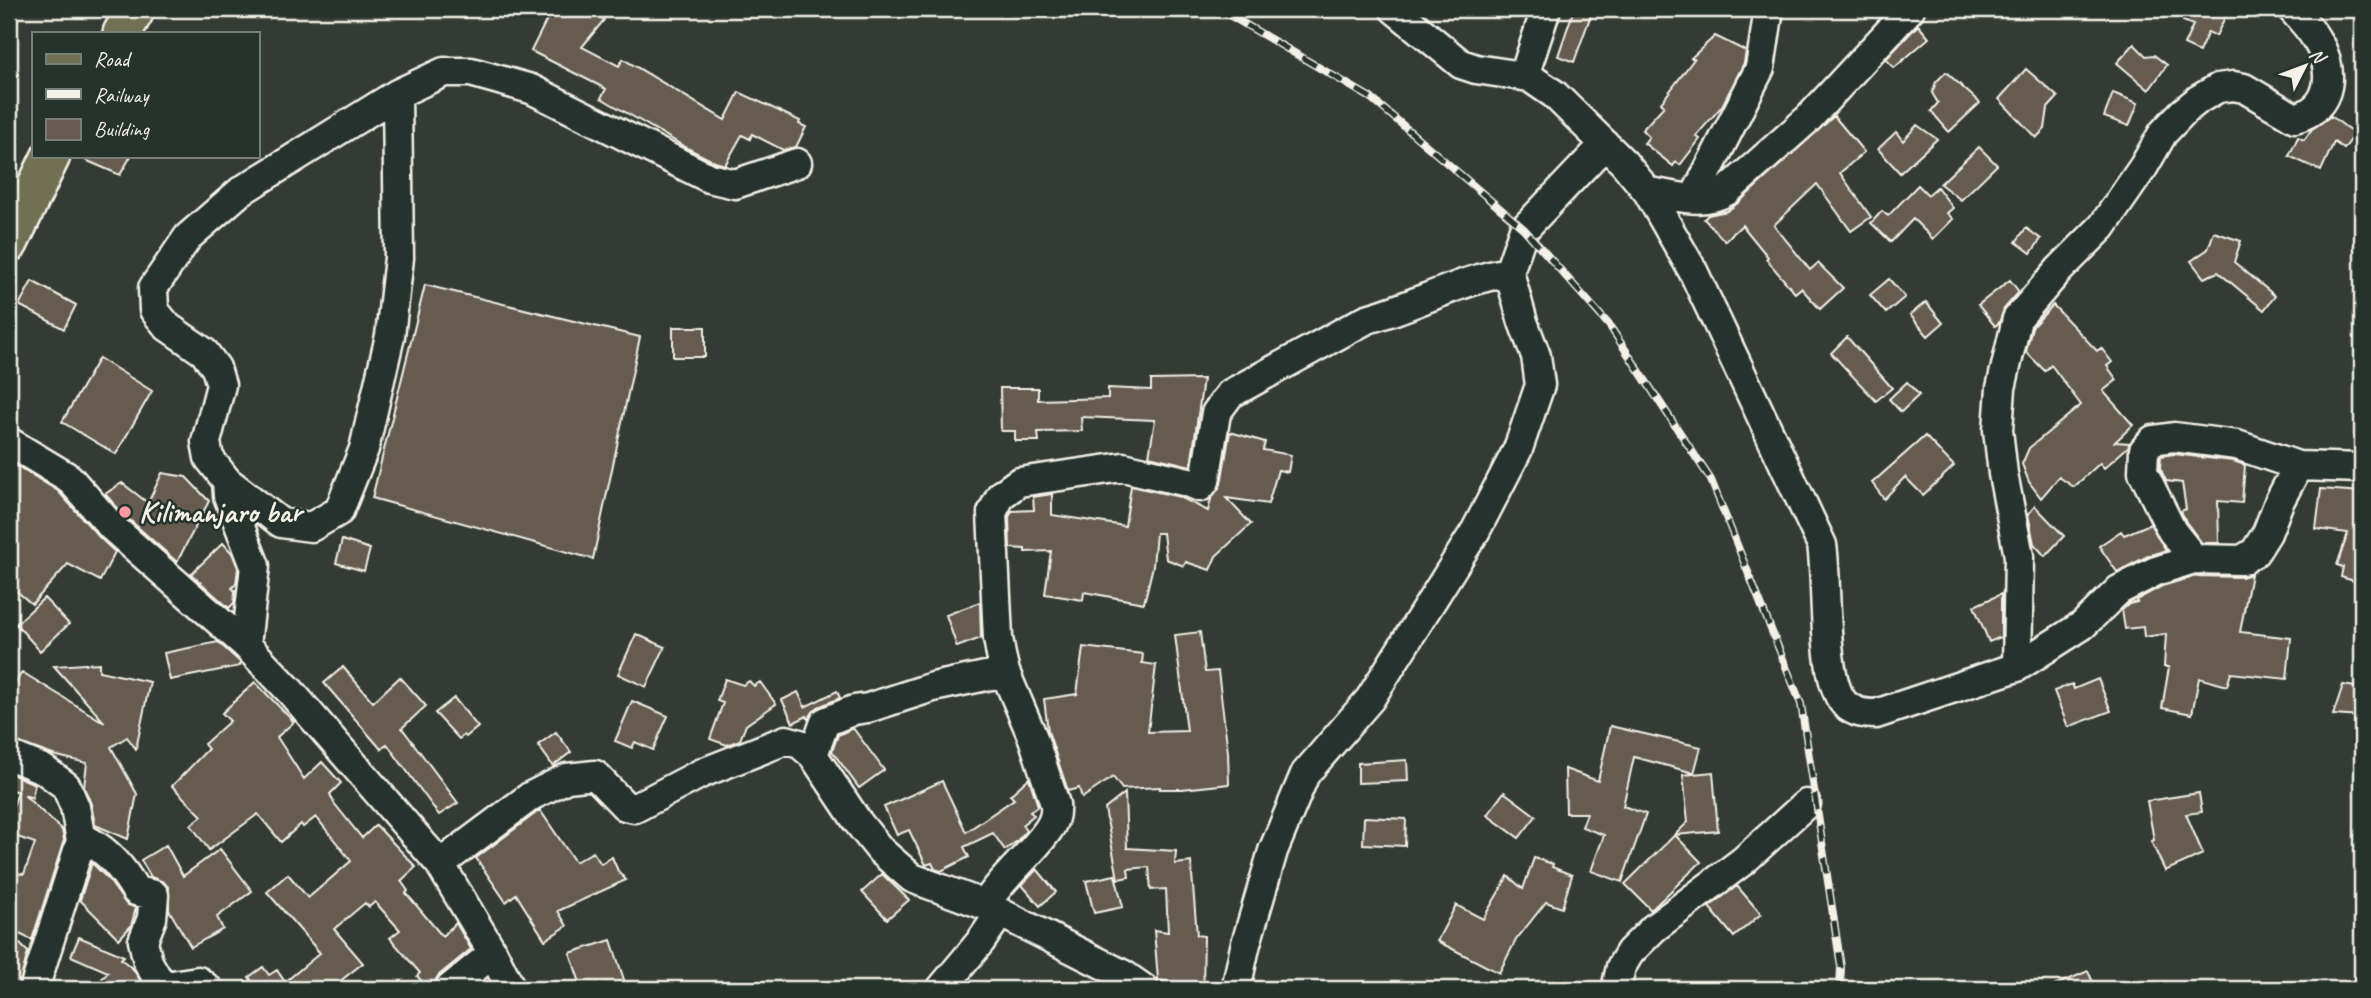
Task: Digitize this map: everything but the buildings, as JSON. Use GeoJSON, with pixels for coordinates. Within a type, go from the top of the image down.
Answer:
{"type":"FeatureCollection","features":[{"type":"Feature","properties":{"kind":"main road"},"geometry":{"type":"LineString","coordinates":[[123,32],[136,9]]}},
{"type":"Feature","properties":{"kind":"main road"},"geometry":{"type":"LineString","coordinates":[[9,243],[50,158]]}},
{"type":"Feature","properties":{"kind":"street"},"geometry":{"type":"LineString","coordinates":[[1394,9],[1461,64],[1476,69],[1524,76],[1553,94],[1605,144],[1648,192],[1693,271],[1822,545],[1826,569],[1830,672],[1835,690],[1845,705],[1861,714],[1876,714],[2017,667],[2083,625],[2119,590],[2156,571],[2194,559],[2242,561],[2255,552],[2267,533],[2279,502],[2298,466]]}},
{"type":"Feature","properties":{"kind":"street"},"geometry":{"type":"LineString","coordinates":[[1524,76],[1546,9]]}},
{"type":"Feature","properties":{"kind":"street"},"geometry":{"type":"LineString","coordinates":[[1694,198],[1760,68],[1769,9]]}},
{"type":"Feature","properties":{"kind":"street"},"geometry":{"type":"LineString","coordinates":[[1648,192],[1704,200],[1718,197],[1768,157],[1809,118],[1910,9]]}},
{"type":"Feature","properties":{"kind":"street"},"geometry":{"type":"LineString","coordinates":[[2017,667],[2020,556],[2003,474],[1998,430],[2001,388],[2017,319],[2059,270],[2102,228],[2164,133],[2199,99],[2218,88],[2244,88],[2295,118],[2306,116],[2325,98],[2329,79],[2327,61],[2317,39],[2292,9]]}},
{"type":"Feature","properties":{"kind":"street"},"geometry":{"type":"LineString","coordinates":[[397,94],[399,258],[390,336],[364,449],[339,511],[311,527],[281,523],[227,481],[209,458],[206,442],[221,385],[216,368],[204,352],[168,327],[155,310],[153,288],[188,237],[241,191],[397,94],[444,72],[471,72],[531,89],[709,178],[735,184],[797,163]]}},
{"type":"Feature","properties":{"kind":"street"},"geometry":{"type":"LineString","coordinates":[[1236,989],[1245,947],[1273,851],[1305,774],[1370,699],[1476,530],[1518,449],[1540,385],[1536,356],[1522,322],[1509,272],[1524,229],[1605,144]]}},
{"type":"Feature","properties":{"kind":"street"},"geometry":{"type":"LineString","coordinates":[[941,989],[981,941],[992,909],[994,890],[1049,829],[1056,812],[1033,738],[1005,671],[998,638],[992,513],[1001,495],[1019,482],[1123,467],[1200,487],[1205,481],[1216,412],[1230,394],[1367,319],[1489,275],[1509,272]]}},
{"type":"Feature","properties":{"kind":"street"},"geometry":{"type":"LineString","coordinates":[[2194,559],[2172,531],[2143,472],[2144,450],[2152,440],[2174,437],[2237,445],[2298,466],[2362,468]]}},
{"type":"Feature","properties":{"kind":"street"},"geometry":{"type":"LineString","coordinates":[[9,442],[69,478],[112,527],[246,645],[290,691],[440,864],[493,953],[511,989]]}},
{"type":"Feature","properties":{"kind":"street"},"geometry":{"type":"LineString","coordinates":[[227,481],[228,496],[256,566],[246,645]]}},
{"type":"Feature","properties":{"kind":"street"},"geometry":{"type":"LineString","coordinates":[[813,755],[825,722],[854,710],[933,687],[1005,671]]}},
{"type":"Feature","properties":{"kind":"street"},"geometry":{"type":"LineString","coordinates":[[440,864],[531,796],[566,778],[595,775],[625,806],[635,808],[702,772],[786,740],[800,744],[813,755],[857,821],[881,851],[912,878],[992,909],[1124,975],[1144,989]]}},
{"type":"Feature","properties":{"kind":"street"},"geometry":{"type":"LineString","coordinates":[[9,755],[43,769],[66,786],[75,807],[81,841],[34,989]]}},
{"type":"Feature","properties":{"kind":"street"},"geometry":{"type":"LineString","coordinates":[[1616,989],[1621,967],[1630,952],[1654,928],[1743,861],[1806,804]]}},
{"type":"Feature","properties":{"kind":"street"},"geometry":{"type":"LineString","coordinates":[[81,841],[87,841],[111,856],[136,891],[154,895],[152,918],[143,941],[148,962],[156,976],[165,986],[198,981],[208,989]]}},
{"type":"Feature","properties":{"kind":"street"},"geometry":{"type":"LineString","coordinates":[[449,989],[493,953]]}},
{"type":"Feature","properties":{"kind":"railway"},"geometry":{"type":"LineString","coordinates":[[1219,9],[1371,98],[1524,229],[1609,325],[1711,480],[1801,704],[1841,967],[1840,989]]}},
{"type":"Feature","properties":{"kind":"place","name":"Kilimanjaro bar"},"geometry":{"type":"Point","coordinates":[125,512]}}]}
